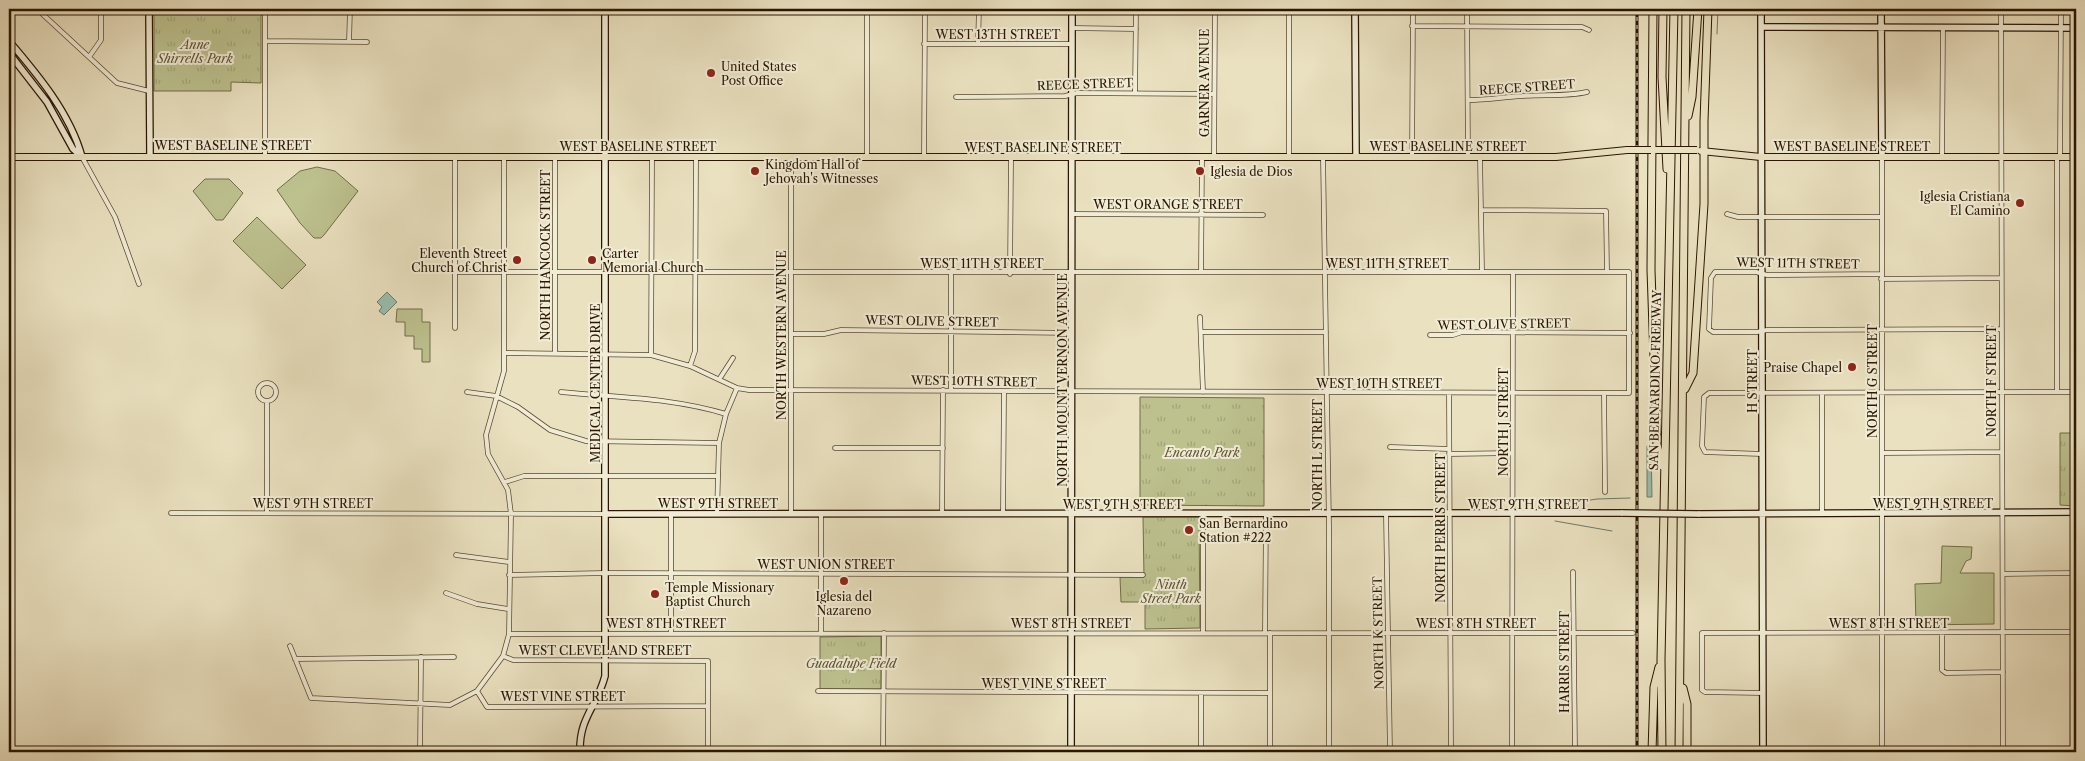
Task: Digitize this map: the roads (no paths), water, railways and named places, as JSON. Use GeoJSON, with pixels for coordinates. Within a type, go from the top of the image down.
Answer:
{"type":"FeatureCollection","features":[{"type":"Feature","properties":{"kind":"highway"},"geometry":{"type":"LineString","coordinates":[[1653,9],[1652,285],[1657,445],[1665,476]]}},
{"type":"Feature","properties":{"kind":"highway"},"geometry":{"type":"LineString","coordinates":[[1663,9],[1662,77],[1669,225]]}},
{"type":"Feature","properties":{"kind":"highway","name":"SAN BERNARDINO FREEWAY"},"geometry":{"type":"LineString","coordinates":[[1662,752],[1661,660],[1674,9]]}},
{"type":"Feature","properties":{"kind":"highway"},"geometry":{"type":"LineString","coordinates":[[1679,752],[1684,391],[1686,9]]}},
{"type":"Feature","properties":{"kind":"highway"},"geometry":{"type":"LineString","coordinates":[[1685,131],[1692,97],[1698,9]]}},
{"type":"Feature","properties":{"kind":"highway"},"geometry":{"type":"LineString","coordinates":[[1684,391],[1692,373],[1704,222],[1701,150],[1708,9]]}},
{"type":"Feature","properties":{"kind":"highway"},"geometry":{"type":"LineString","coordinates":[[1652,752],[1654,686],[1661,660]]}},
{"type":"Feature","properties":{"kind":"highway"},"geometry":{"type":"LineString","coordinates":[[1680,678],[1687,704],[1687,752]]}},
{"type":"Feature","properties":{"kind":"main road","name":"WEST BASELINE STREET"},"geometry":{"type":"LineString","coordinates":[[9,157],[1556,157],[1627,150],[1701,150],[1761,157],[2076,157]]}},
{"type":"Feature","properties":{"kind":"street"},"geometry":{"type":"LineString","coordinates":[[37,9],[117,83],[149,91]]}},
{"type":"Feature","properties":{"kind":"street"},"geometry":{"type":"LineString","coordinates":[[90,56],[101,40],[102,9]]}},
{"type":"Feature","properties":{"kind":"street"},"geometry":{"type":"LineString","coordinates":[[149,9],[150,156]]}},
{"type":"Feature","properties":{"kind":"street"},"geometry":{"type":"LineString","coordinates":[[265,9],[265,157]]}},
{"type":"Feature","properties":{"kind":"street"},"geometry":{"type":"LineString","coordinates":[[349,42],[350,9]]}},
{"type":"Feature","properties":{"kind":"street"},"geometry":{"type":"LineString","coordinates":[[605,9],[867,10],[867,158]]}},
{"type":"Feature","properties":{"kind":"street","name":"MEDICAL CENTER DRIVE"},"geometry":{"type":"LineString","coordinates":[[580,752],[581,727],[602,686],[605,661],[605,9]]}},
{"type":"Feature","properties":{"kind":"street"},"geometry":{"type":"LineString","coordinates":[[924,9],[924,158]]}},
{"type":"Feature","properties":{"kind":"street"},"geometry":{"type":"LineString","coordinates":[[978,44],[979,9]]}},
{"type":"Feature","properties":{"kind":"street","name":"NORTH MOUNT VERNON AVENUE"},"geometry":{"type":"LineString","coordinates":[[1071,752],[1072,9]]}},
{"type":"Feature","properties":{"kind":"street"},"geometry":{"type":"LineString","coordinates":[[1135,92],[1136,9]]}},
{"type":"Feature","properties":{"kind":"street","name":"GARNER AVENUE"},"geometry":{"type":"LineString","coordinates":[[1214,158],[1215,9]]}},
{"type":"Feature","properties":{"kind":"street"},"geometry":{"type":"LineString","coordinates":[[1289,9],[1289,157]]}},
{"type":"Feature","properties":{"kind":"street"},"geometry":{"type":"LineString","coordinates":[[1355,9],[1356,157]]}},
{"type":"Feature","properties":{"kind":"street"},"geometry":{"type":"LineString","coordinates":[[1412,9],[1412,156]]}},
{"type":"Feature","properties":{"kind":"street"},"geometry":{"type":"LineString","coordinates":[[1468,9],[1468,157]]}},
{"type":"Feature","properties":{"kind":"street","name":"H STREET"},"geometry":{"type":"LineString","coordinates":[[1761,9],[1762,752]]}},
{"type":"Feature","properties":{"kind":"street","name":"NORTH G STREET"},"geometry":{"type":"LineString","coordinates":[[1882,9],[1882,752]]}},
{"type":"Feature","properties":{"kind":"street","name":"NORTH F STREET"},"geometry":{"type":"LineString","coordinates":[[2001,9],[2002,752]]}},
{"type":"Feature","properties":{"kind":"street"},"geometry":{"type":"LineString","coordinates":[[2057,392],[2061,9]]}},
{"type":"Feature","properties":{"kind":"street"},"geometry":{"type":"LineString","coordinates":[[1412,26],[1582,26],[1589,30]]}},
{"type":"Feature","properties":{"kind":"street"},"geometry":{"type":"LineString","coordinates":[[1761,27],[2076,28]]}},
{"type":"Feature","properties":{"kind":"street"},"geometry":{"type":"LineString","coordinates":[[1942,157],[1943,27]]}},
{"type":"Feature","properties":{"kind":"street","name":"WEST 13TH STREET"},"geometry":{"type":"LineString","coordinates":[[1072,28],[1136,29]]}},
{"type":"Feature","properties":{"kind":"street"},"geometry":{"type":"LineString","coordinates":[[9,41],[41,78],[53,97],[79,146],[82,157],[115,217],[139,284]]}},
{"type":"Feature","properties":{"kind":"street"},"geometry":{"type":"LineString","coordinates":[[265,41],[367,42]]}},
{"type":"Feature","properties":{"kind":"street","name":"WEST 13TH STREET"},"geometry":{"type":"LineString","coordinates":[[924,44],[1072,44]]}},
{"type":"Feature","properties":{"kind":"street"},"geometry":{"type":"LineString","coordinates":[[9,53],[47,102],[73,149],[82,157]]}},
{"type":"Feature","properties":{"kind":"street","name":"REECE STREET"},"geometry":{"type":"LineString","coordinates":[[956,97],[1135,92],[1214,94]]}},
{"type":"Feature","properties":{"kind":"street","name":"REECE STREET"},"geometry":{"type":"LineString","coordinates":[[1468,100],[1496,100],[1520,96],[1587,92]]}},
{"type":"Feature","properties":{"kind":"street"},"geometry":{"type":"LineString","coordinates":[[455,157],[455,328]]}},
{"type":"Feature","properties":{"kind":"street"},"geometry":{"type":"LineString","coordinates":[[290,646],[311,698],[450,705],[477,691],[503,656],[509,634],[511,514],[505,482],[488,454],[486,434],[504,371],[504,157]]}},
{"type":"Feature","properties":{"kind":"street","name":"NORTH HANCOCK STREET"},"geometry":{"type":"LineString","coordinates":[[555,157],[555,353]]}},
{"type":"Feature","properties":{"kind":"street"},"geometry":{"type":"LineString","coordinates":[[651,355],[652,157]]}},
{"type":"Feature","properties":{"kind":"street"},"geometry":{"type":"LineString","coordinates":[[690,366],[695,352],[696,157]]}},
{"type":"Feature","properties":{"kind":"street","name":"NORTH WESTERN AVENUE"},"geometry":{"type":"LineString","coordinates":[[791,157],[791,514]]}},
{"type":"Feature","properties":{"kind":"street","name":"NORTH L STREET"},"geometry":{"type":"LineString","coordinates":[[1323,157],[1329,752]]}},
{"type":"Feature","properties":{"kind":"street"},"geometry":{"type":"LineString","coordinates":[[1480,157],[1482,272]]}},
{"type":"Feature","properties":{"kind":"street"},"geometry":{"type":"LineString","coordinates":[[1010,274],[1011,158]]}},
{"type":"Feature","properties":{"kind":"street"},"geometry":{"type":"LineString","coordinates":[[1201,272],[1202,158]]}},
{"type":"Feature","properties":{"kind":"street"},"geometry":{"type":"LineString","coordinates":[[1481,210],[1606,211],[1606,272]]}},
{"type":"Feature","properties":{"kind":"street","name":"WEST ORANGE STREET"},"geometry":{"type":"LineString","coordinates":[[1072,214],[1263,214]]}},
{"type":"Feature","properties":{"kind":"street"},"geometry":{"type":"LineString","coordinates":[[1727,214],[1738,217],[1881,217]]}},
{"type":"Feature","properties":{"kind":"street","name":"WEST 11TH STREET"},"geometry":{"type":"LineString","coordinates":[[455,272],[1010,274],[1629,272],[1630,333]]}},
{"type":"Feature","properties":{"kind":"street","name":"WEST 11TH STREET"},"geometry":{"type":"LineString","coordinates":[[1762,331],[1714,332],[1709,329],[1710,278],[1715,272],[1881,277],[2001,278]]}},
{"type":"Feature","properties":{"kind":"street"},"geometry":{"type":"LineString","coordinates":[[951,273],[951,390]]}},
{"type":"Feature","properties":{"kind":"street","name":"NORTH J STREET"},"geometry":{"type":"LineString","coordinates":[[1512,752],[1513,273]]}},
{"type":"Feature","properties":{"kind":"street"},"geometry":{"type":"LineString","coordinates":[[1200,317],[1203,392]]}},
{"type":"Feature","properties":{"kind":"street"},"geometry":{"type":"LineString","coordinates":[[1762,331],[2001,329]]}},
{"type":"Feature","properties":{"kind":"street","name":"WEST OLIVE STREET"},"geometry":{"type":"LineString","coordinates":[[791,334],[824,334],[841,330],[1072,333]]}},
{"type":"Feature","properties":{"kind":"street"},"geometry":{"type":"LineString","coordinates":[[1201,332],[1326,332]]}},
{"type":"Feature","properties":{"kind":"street","name":"WEST OLIVE STREET"},"geometry":{"type":"LineString","coordinates":[[1430,335],[1453,335],[1462,332],[1630,333]]}},
{"type":"Feature","properties":{"kind":"street","name":"WEST 10TH STREET"},"geometry":{"type":"LineString","coordinates":[[505,353],[651,355],[690,366],[720,378],[737,388],[791,390],[1629,393],[1630,333]]}},
{"type":"Feature","properties":{"kind":"street"},"geometry":{"type":"LineString","coordinates":[[720,378],[733,358]]}},
{"type":"Feature","properties":{"kind":"street"},"geometry":{"type":"LineString","coordinates":[[266,383],[273,385],[276,391],[274,398],[267,402],[260,399],[257,393],[259,386],[266,383]]}},
{"type":"Feature","properties":{"kind":"street"},"geometry":{"type":"LineString","coordinates":[[717,513],[719,443],[726,414],[737,388]]}},
{"type":"Feature","properties":{"kind":"street"},"geometry":{"type":"LineString","coordinates":[[942,514],[943,390]]}},
{"type":"Feature","properties":{"kind":"street"},"geometry":{"type":"LineString","coordinates":[[1003,514],[1004,390]]}},
{"type":"Feature","properties":{"kind":"street"},"geometry":{"type":"LineString","coordinates":[[467,392],[496,396],[518,407],[558,434],[586,442],[719,443]]}},
{"type":"Feature","properties":{"kind":"street"},"geometry":{"type":"LineString","coordinates":[[560,392],[606,397],[650,398],[692,404],[726,414]]}},
{"type":"Feature","properties":{"kind":"street"},"geometry":{"type":"LineString","coordinates":[[1762,454],[1705,452],[1702,446],[1702,399],[1709,393],[2076,392]]}},
{"type":"Feature","properties":{"kind":"street","name":"NORTH PERRIS STREET"},"geometry":{"type":"LineString","coordinates":[[1450,393],[1451,752]]}},
{"type":"Feature","properties":{"kind":"street"},"geometry":{"type":"LineString","coordinates":[[1604,393],[1605,492]]}},
{"type":"Feature","properties":{"kind":"street"},"geometry":{"type":"LineString","coordinates":[[1822,393],[1822,513]]}},
{"type":"Feature","properties":{"kind":"street"},"geometry":{"type":"LineString","coordinates":[[267,402],[267,513]]}},
{"type":"Feature","properties":{"kind":"street"},"geometry":{"type":"LineString","coordinates":[[1390,447],[1512,453]]}},
{"type":"Feature","properties":{"kind":"street"},"geometry":{"type":"LineString","coordinates":[[835,448],[943,448]]}},
{"type":"Feature","properties":{"kind":"street"},"geometry":{"type":"LineString","coordinates":[[1882,453],[2001,452]]}},
{"type":"Feature","properties":{"kind":"street"},"geometry":{"type":"LineString","coordinates":[[505,482],[524,476],[717,476]]}},
{"type":"Feature","properties":{"kind":"street","name":"WEST 9TH STREET"},"geometry":{"type":"LineString","coordinates":[[171,513],[1762,514],[2076,512]]}},
{"type":"Feature","properties":{"kind":"street"},"geometry":{"type":"LineString","coordinates":[[670,513],[671,634]]}},
{"type":"Feature","properties":{"kind":"street"},"geometry":{"type":"LineString","coordinates":[[821,514],[821,634]]}},
{"type":"Feature","properties":{"kind":"street"},"geometry":{"type":"LineString","coordinates":[[1203,514],[1203,633]]}},
{"type":"Feature","properties":{"kind":"street"},"geometry":{"type":"LineString","coordinates":[[1266,514],[1270,752]]}},
{"type":"Feature","properties":{"kind":"street","name":"NORTH K STREET"},"geometry":{"type":"LineString","coordinates":[[1386,514],[1390,752]]}},
{"type":"Feature","properties":{"kind":"street"},"geometry":{"type":"LineString","coordinates":[[456,555],[509,562]]}},
{"type":"Feature","properties":{"kind":"street","name":"HARRIS STREET"},"geometry":{"type":"LineString","coordinates":[[1573,572],[1575,752]]}},
{"type":"Feature","properties":{"kind":"street","name":"WEST UNION STREET"},"geometry":{"type":"LineString","coordinates":[[509,575],[605,573],[1143,575]]}},
{"type":"Feature","properties":{"kind":"street"},"geometry":{"type":"LineString","coordinates":[[2002,574],[2076,573]]}},
{"type":"Feature","properties":{"kind":"street"},"geometry":{"type":"LineString","coordinates":[[446,593],[477,604],[508,609]]}},
{"type":"Feature","properties":{"kind":"street","name":"WEST 8TH STREET"},"geometry":{"type":"LineString","coordinates":[[1763,693],[1705,692],[1702,690],[1702,633],[2076,632]]}},
{"type":"Feature","properties":{"kind":"street"},"geometry":{"type":"LineString","coordinates":[[883,752],[882,691],[884,633]]}},
{"type":"Feature","properties":{"kind":"street","name":"WEST 8TH STREET"},"geometry":{"type":"LineString","coordinates":[[509,634],[1633,633]]}},
{"type":"Feature","properties":{"kind":"street"},"geometry":{"type":"LineString","coordinates":[[1942,633],[1942,670],[1946,673],[2002,672]]}},
{"type":"Feature","properties":{"kind":"street","name":"WEST CLEVELAND STREET"},"geometry":{"type":"LineString","coordinates":[[503,656],[514,660],[708,661],[707,706]]}},
{"type":"Feature","properties":{"kind":"street"},"geometry":{"type":"LineString","coordinates":[[420,752],[421,657]]}},
{"type":"Feature","properties":{"kind":"street"},"geometry":{"type":"LineString","coordinates":[[295,659],[454,657]]}},
{"type":"Feature","properties":{"kind":"street","name":"WEST VINE STREET"},"geometry":{"type":"LineString","coordinates":[[477,691],[487,706],[707,706]]}},
{"type":"Feature","properties":{"kind":"street","name":"WEST VINE STREET"},"geometry":{"type":"LineString","coordinates":[[818,691],[1270,693]]}},
{"type":"Feature","properties":{"kind":"street"},"geometry":{"type":"LineString","coordinates":[[1201,693],[1201,752]]}},
{"type":"Feature","properties":{"kind":"street"},"geometry":{"type":"LineString","coordinates":[[707,706],[708,752]]}},
{"type":"Feature","properties":{"kind":"street"},"geometry":{"type":"LineString","coordinates":[[2002,752],[2076,752]]}},
{"type":"Feature","properties":{"kind":"waterway"},"geometry":{"type":"LineString","coordinates":[[1717,34],[1718,9]]}},
{"type":"Feature","properties":{"kind":"waterway"},"geometry":{"type":"LineString","coordinates":[[1559,505],[1597,499],[1630,498]]}},
{"type":"Feature","properties":{"kind":"waterway"},"geometry":{"type":"LineString","coordinates":[[1555,521],[1612,531]]}},
{"type":"Feature","properties":{"kind":"railway"},"geometry":{"type":"LineString","coordinates":[[1637,9],[1637,752]]}},
{"type":"Feature","properties":{"kind":"place","name":"United States Post Office"},"geometry":{"type":"Point","coordinates":[711,73]}},
{"type":"Feature","properties":{"kind":"place","name":"Kingdom Hall of Jehovah's Witnesses"},"geometry":{"type":"Point","coordinates":[755,171]}},
{"type":"Feature","properties":{"kind":"place","name":"Iglesia de Dios"},"geometry":{"type":"Point","coordinates":[1200,171]}},
{"type":"Feature","properties":{"kind":"place","name":"Iglesia Cristiana El Camino"},"geometry":{"type":"Point","coordinates":[2020,203]}},
{"type":"Feature","properties":{"kind":"place","name":"Eleventh Street Church of Christ"},"geometry":{"type":"Point","coordinates":[517,260]}},
{"type":"Feature","properties":{"kind":"place","name":"Carter Memorial Church"},"geometry":{"type":"Point","coordinates":[592,260]}},
{"type":"Feature","properties":{"kind":"place","name":"Praise Chapel"},"geometry":{"type":"Point","coordinates":[1852,367]}},
{"type":"Feature","properties":{"kind":"place","name":"San Bernardino Station #222"},"geometry":{"type":"Point","coordinates":[1189,530]}},
{"type":"Feature","properties":{"kind":"place","name":"Iglesia del Nazareno"},"geometry":{"type":"Point","coordinates":[844,581]}},
{"type":"Feature","properties":{"kind":"place","name":"Temple Missionary Baptist Church"},"geometry":{"type":"Point","coordinates":[655,594]}},
{"type":"Feature","properties":{"kind":"park label","name":"Anne Shirrells Park"},"geometry":{"type":"Point","coordinates":[195,51]}},
{"type":"Feature","properties":{"kind":"park label","name":"Encanto Park"},"geometry":{"type":"Point","coordinates":[1202,452]}},
{"type":"Feature","properties":{"kind":"park label","name":"Ninth Street Park"},"geometry":{"type":"Point","coordinates":[1171,591]}},
{"type":"Feature","properties":{"kind":"park label","name":"Guadalupe Field"},"geometry":{"type":"Point","coordinates":[851,663]}}]}
